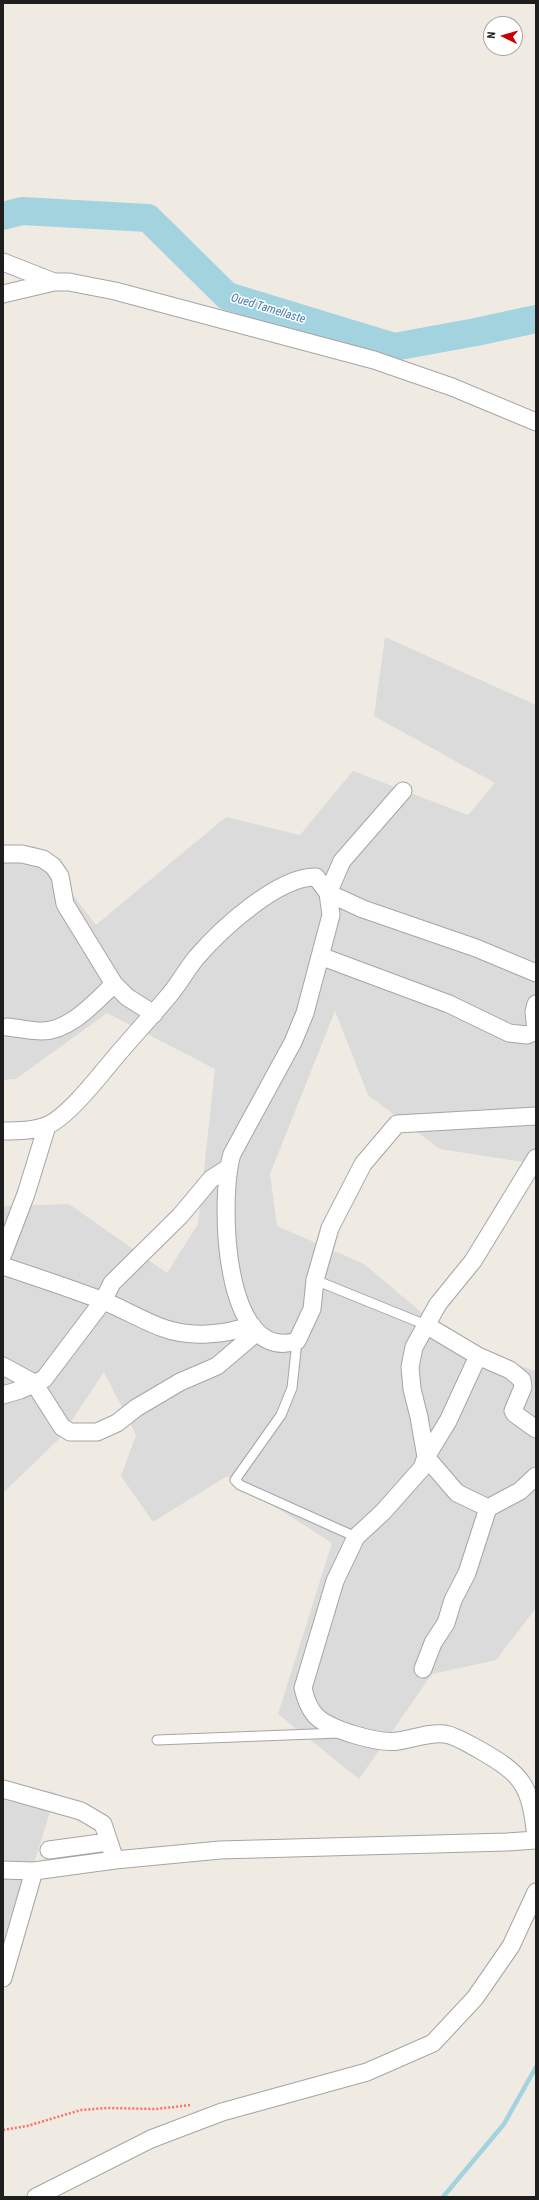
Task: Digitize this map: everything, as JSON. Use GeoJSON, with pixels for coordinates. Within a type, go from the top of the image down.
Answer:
{"type":"FeatureCollection","features":[{"type":"Feature","properties":{"kind":"street"},"geometry":{"type":"LineString","coordinates":[[3,262],[54,282]]}},
{"type":"Feature","properties":{"kind":"street"},"geometry":{"type":"LineString","coordinates":[[3,294],[54,282],[69,282],[115,291],[374,360],[452,386],[536,422]]}},
{"type":"Feature","properties":{"kind":"street"},"geometry":{"type":"LineString","coordinates":[[328,893],[342,861],[403,792]]}},
{"type":"Feature","properties":{"kind":"street"},"geometry":{"type":"LineString","coordinates":[[3,854],[22,854],[43,859],[53,866],[60,876],[65,904],[114,984],[127,997],[154,1014]]}},
{"type":"Feature","properties":{"kind":"street"},"geometry":{"type":"LineString","coordinates":[[3,1131],[20,1131],[47,1126],[61,1116],[96,1080],[154,1014],[196,958],[252,904],[296,880],[310,877],[316,877],[328,893],[331,915],[320,956],[299,1030],[232,1154],[228,1168],[226,1205],[228,1258],[243,1309],[255,1329],[270,1341],[285,1345],[297,1341],[312,1309],[315,1280],[330,1228],[363,1164],[397,1124],[536,1116]]}},
{"type":"Feature","properties":{"kind":"street"},"geometry":{"type":"LineString","coordinates":[[328,893],[363,908],[476,948],[536,973]]}},
{"type":"Feature","properties":{"kind":"street"},"geometry":{"type":"LineString","coordinates":[[320,956],[450,1004],[509,1033],[526,1034],[536,1030],[534,1012],[536,1004]]}},
{"type":"Feature","properties":{"kind":"street"},"geometry":{"type":"LineString","coordinates":[[7,1027],[43,1031],[67,1023],[86,1011],[114,984]]}},
{"type":"Feature","properties":{"kind":"street"},"geometry":{"type":"LineString","coordinates":[[3,1254],[26,1194],[47,1126]]}},
{"type":"Feature","properties":{"kind":"street"},"geometry":{"type":"LineString","coordinates":[[488,1508],[457,1493],[426,1457],[419,1416],[412,1389],[410,1367],[414,1347],[438,1304],[473,1261],[534,1165]]}},
{"type":"Feature","properties":{"kind":"street"},"geometry":{"type":"LineString","coordinates":[[3,1395],[44,1379],[103,1301],[112,1283],[124,1269],[145,1252],[175,1222],[211,1179],[228,1168]]}},
{"type":"Feature","properties":{"kind":"street"},"geometry":{"type":"LineString","coordinates":[[3,1266],[103,1301],[161,1328],[179,1333],[220,1333],[255,1329]]}},
{"type":"Feature","properties":{"kind":"street"},"geometry":{"type":"LineString","coordinates":[[426,1325],[478,1356],[510,1370],[522,1380],[524,1387],[513,1410],[515,1414],[536,1429]]}},
{"type":"Feature","properties":{"kind":"street"},"geometry":{"type":"LineString","coordinates":[[3,1366],[34,1383],[62,1427],[70,1432],[97,1432],[116,1423],[136,1408],[180,1382],[217,1366],[255,1329]]}},
{"type":"Feature","properties":{"kind":"street"},"geometry":{"type":"LineString","coordinates":[[3,1870],[34,1871],[115,1860],[220,1850],[507,1842],[536,1838],[532,1804],[525,1787],[516,1773],[471,1745],[448,1734],[434,1733],[397,1742],[344,1733],[316,1716],[305,1697],[304,1688],[335,1581],[356,1537],[383,1512],[422,1468],[426,1457],[448,1421],[478,1356]]}},
{"type":"Feature","properties":{"kind":"street"},"geometry":{"type":"LineString","coordinates":[[423,1669],[433,1643],[446,1623],[453,1600],[467,1573],[488,1508],[520,1491],[536,1476]]}},
{"type":"Feature","properties":{"kind":"street"},"geometry":{"type":"LineString","coordinates":[[3,1789],[81,1811],[103,1824],[115,1860]]}},
{"type":"Feature","properties":{"kind":"street"},"geometry":{"type":"LineString","coordinates":[[49,1850],[108,1842]]}},
{"type":"Feature","properties":{"kind":"street"},"geometry":{"type":"LineString","coordinates":[[4,1968],[34,1871]]}},
{"type":"Feature","properties":{"kind":"street"},"geometry":{"type":"LineString","coordinates":[[36,2197],[151,2139],[222,2112],[367,2072],[433,2043],[475,1998],[511,1946],[536,1892]]}},
{"type":"Feature","properties":{"kind":"lane"},"geometry":{"type":"LineString","coordinates":[[315,1280],[426,1325]]}},
{"type":"Feature","properties":{"kind":"lane"},"geometry":{"type":"LineString","coordinates":[[297,1341],[292,1388],[281,1415],[235,1480],[240,1485],[356,1537]]}},
{"type":"Feature","properties":{"kind":"lane"},"geometry":{"type":"LineString","coordinates":[[157,1740],[344,1733]]}},
{"type":"Feature","properties":{"kind":"path"},"geometry":{"type":"LineString","coordinates":[[3,2130],[27,2126],[81,2110],[107,2108],[156,2109],[198,2105]]}},
{"type":"Feature","properties":{"kind":"shaded area"},"geometry":{"type":"Polygon","coordinates":[[[385,637],[536,705],[536,1164],[440,1149],[368,1095],[335,1011],[270,1174],[277,1226],[364,1264],[461,1346],[536,1371],[536,1608],[496,1660],[432,1674],[359,1779],[278,1714],[332,1543],[227,1476],[153,1522],[121,1476],[136,1435],[104,1372],[60,1438],[3,1493],[3,1206],[69,1204],[167,1273],[198,1224],[215,1069],[107,1013],[16,1079],[3,1080],[3,848],[36,846],[96,925],[226,817],[300,835],[353,771],[468,815],[495,783],[374,716],[385,637]]]}},
{"type":"Feature","properties":{"kind":"shaded area"},"geometry":{"type":"Polygon","coordinates":[[[3,1782],[56,1793],[3,1961],[3,1782]]]}},
{"type":"Feature","properties":{"kind":"waterway","name":"Oued Tamellaste"},"geometry":{"type":"LineString","coordinates":[[3,216],[22,211],[148,218],[227,296],[394,347],[536,319]]}},
{"type":"Feature","properties":{"kind":"waterway"},"geometry":{"type":"LineString","coordinates":[[443,2197],[504,2124],[536,2067]]}}]}
